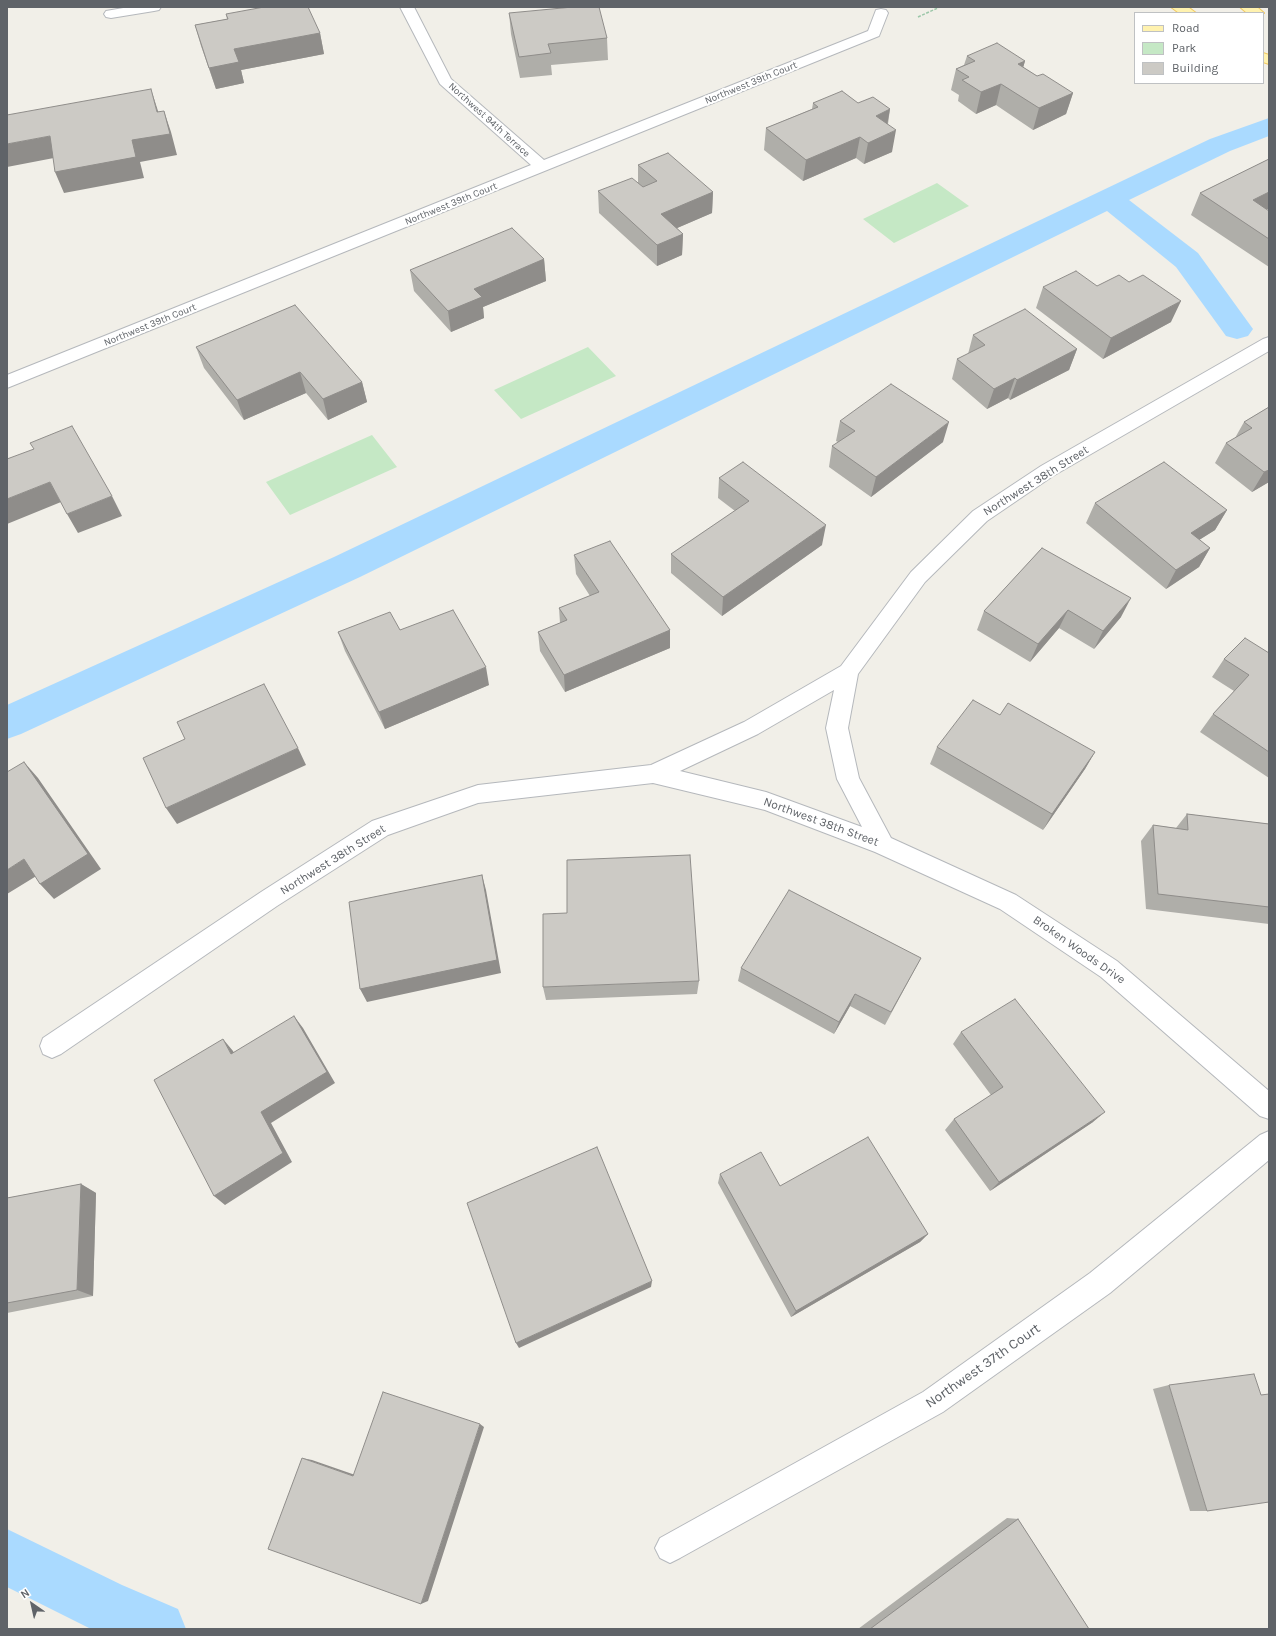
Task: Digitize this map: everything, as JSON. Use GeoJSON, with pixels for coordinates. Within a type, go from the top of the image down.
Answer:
{"type":"FeatureCollection","features":[{"type":"Feature","properties":{"kind":"main road"},"geometry":{"type":"LineString","coordinates":[[1178,7],[1187,12]]}},
{"type":"Feature","properties":{"kind":"main road"},"geometry":{"type":"LineString","coordinates":[[1246,7],[1255,12]]}},
{"type":"Feature","properties":{"kind":"street"},"geometry":{"type":"LineString","coordinates":[[111,14],[154,7]]}},
{"type":"Feature","properties":{"kind":"street","name":"Northwest 94th Terrace"},"geometry":{"type":"LineString","coordinates":[[407,7],[445,80],[542,167]]}},
{"type":"Feature","properties":{"kind":"street","name":"Northwest 39th Court"},"geometry":{"type":"LineString","coordinates":[[7,382],[874,33],[881,13]]}},
{"type":"Feature","properties":{"kind":"street","name":"Northwest 38th Street"},"geometry":{"type":"LineString","coordinates":[[52,1046],[269,899],[380,828],[478,794],[653,774],[750,728],[848,672],[918,577],[980,516],[1047,471],[1269,343]]}},
{"type":"Feature","properties":{"kind":"street","name":"Northwest 38th Street"},"geometry":{"type":"LineString","coordinates":[[848,672],[837,728],[848,779],[883,845]]}},
{"type":"Feature","properties":{"kind":"street","name":"Northwest 38th Street"},"geometry":{"type":"LineString","coordinates":[[653,774],[766,801],[883,845]]}},
{"type":"Feature","properties":{"kind":"street","name":"Broken Woods Drive"},"geometry":{"type":"LineString","coordinates":[[883,845],[1008,902],[1103,965],[1269,1107]]}},
{"type":"Feature","properties":{"kind":"street","name":"Northwest 37th Court"},"geometry":{"type":"LineString","coordinates":[[670,1548],[933,1402],[1100,1283],[1269,1144]]}},
{"type":"Feature","properties":{"kind":"path"},"geometry":{"type":"LineString","coordinates":[[918,17],[940,7]]}},
{"type":"Feature","properties":{"kind":"green space"},"geometry":{"type":"Polygon","coordinates":[[[937,183],[969,206],[894,243],[863,219],[937,183]]]}},
{"type":"Feature","properties":{"kind":"green space"},"geometry":{"type":"Polygon","coordinates":[[[588,347],[616,376],[521,419],[494,390],[588,347]]]}},
{"type":"Feature","properties":{"kind":"green space"},"geometry":{"type":"Polygon","coordinates":[[[372,435],[397,467],[290,515],[266,482],[372,435]]]}},
{"type":"Feature","properties":{"kind":"building"},"geometry":{"type":"Polygon","coordinates":[[[264,7],[308,7],[320,33],[234,49],[239,62],[209,68],[195,25],[228,19],[226,14],[264,7]]]}},
{"type":"Feature","properties":{"kind":"building"},"geometry":{"type":"Polygon","coordinates":[[[573,7],[599,7],[607,38],[548,44],[551,53],[519,57],[509,13],[573,7]]]}},
{"type":"Feature","properties":{"kind":"building"},"geometry":{"type":"Polygon","coordinates":[[[997,43],[1025,61],[1018,64],[1037,76],[1043,74],[1073,93],[1039,108],[1001,84],[981,92],[962,80],[969,77],[956,69],[975,61],[967,56],[997,43]]]}},
{"type":"Feature","properties":{"kind":"building"},"geometry":{"type":"Polygon","coordinates":[[[151,89],[157,112],[164,111],[170,134],[132,140],[136,157],[55,172],[50,136],[7,144],[7,115],[151,89]]]}},
{"type":"Feature","properties":{"kind":"building"},"geometry":{"type":"Polygon","coordinates":[[[842,91],[858,103],[873,97],[890,109],[876,116],[896,130],[868,143],[860,137],[806,160],[766,128],[818,107],[813,103],[842,91]]]}},
{"type":"Feature","properties":{"kind":"building"},"geometry":{"type":"Polygon","coordinates":[[[668,153],[713,192],[661,214],[683,234],[657,245],[598,191],[632,178],[643,187],[657,181],[638,165],[668,153]]]}},
{"type":"Feature","properties":{"kind":"building"},"geometry":{"type":"Polygon","coordinates":[[[1269,159],[1269,192],[1253,200],[1269,211],[1269,239],[1200,193],[1269,159]]]}},
{"type":"Feature","properties":{"kind":"building"},"geometry":{"type":"Polygon","coordinates":[[[512,228],[544,259],[474,289],[482,297],[448,311],[410,270],[512,228]]]}},
{"type":"Feature","properties":{"kind":"building"},"geometry":{"type":"Polygon","coordinates":[[[1076,271],[1097,286],[1119,275],[1129,282],[1143,275],[1181,301],[1111,338],[1043,287],[1076,271]]]}},
{"type":"Feature","properties":{"kind":"building"},"geometry":{"type":"Polygon","coordinates":[[[295,305],[362,382],[323,399],[300,372],[237,400],[196,347],[295,305]]]}},
{"type":"Feature","properties":{"kind":"building"},"geometry":{"type":"Polygon","coordinates":[[[1025,309],[1077,349],[1017,380],[1015,378],[994,389],[957,359],[985,345],[973,335],[1025,309]]]}},
{"type":"Feature","properties":{"kind":"building"},"geometry":{"type":"Polygon","coordinates":[[[891,384],[949,422],[876,477],[832,446],[855,431],[840,421],[891,384]]]}},
{"type":"Feature","properties":{"kind":"building"},"geometry":{"type":"Polygon","coordinates":[[[1269,407],[1269,470],[1264,472],[1226,443],[1252,428],[1244,422],[1269,407]]]}},
{"type":"Feature","properties":{"kind":"building"},"geometry":{"type":"Polygon","coordinates":[[[72,426],[112,496],[67,514],[50,482],[7,499],[7,459],[34,449],[30,443],[72,426]]]}},
{"type":"Feature","properties":{"kind":"building"},"geometry":{"type":"Polygon","coordinates":[[[743,462],[826,525],[723,597],[671,554],[749,501],[719,478],[743,462]]]}},
{"type":"Feature","properties":{"kind":"building"},"geometry":{"type":"Polygon","coordinates":[[[1164,462],[1227,510],[1191,533],[1210,548],[1176,570],[1095,503],[1164,462]]]}},
{"type":"Feature","properties":{"kind":"building"},"geometry":{"type":"Polygon","coordinates":[[[610,541],[670,630],[564,675],[538,632],[567,620],[559,608],[599,592],[574,555],[610,541]]]}},
{"type":"Feature","properties":{"kind":"building"},"geometry":{"type":"Polygon","coordinates":[[[1042,548],[1131,598],[1103,631],[1068,610],[1038,644],[984,611],[1042,548]]]}},
{"type":"Feature","properties":{"kind":"building"},"geometry":{"type":"Polygon","coordinates":[[[453,610],[486,667],[379,712],[338,632],[390,612],[400,630],[453,610]]]}},
{"type":"Feature","properties":{"kind":"building"},"geometry":{"type":"Polygon","coordinates":[[[1245,638],[1269,653],[1269,752],[1213,714],[1249,675],[1224,659],[1245,638]]]}},
{"type":"Feature","properties":{"kind":"building"},"geometry":{"type":"Polygon","coordinates":[[[264,684],[298,748],[166,808],[143,758],[185,739],[177,722],[264,684]]]}},
{"type":"Feature","properties":{"kind":"building"},"geometry":{"type":"Polygon","coordinates":[[[973,700],[1000,715],[1008,703],[1095,752],[1052,814],[937,747],[973,700]]]}},
{"type":"Feature","properties":{"kind":"building"},"geometry":{"type":"Polygon","coordinates":[[[24,762],[88,854],[40,884],[24,859],[7,870],[7,772],[24,762]]]}},
{"type":"Feature","properties":{"kind":"building"},"geometry":{"type":"Polygon","coordinates":[[[1187,814],[1269,824],[1269,907],[1158,894],[1153,825],[1188,830],[1187,814]]]}},
{"type":"Feature","properties":{"kind":"building"},"geometry":{"type":"Polygon","coordinates":[[[690,855],[699,981],[543,987],[543,914],[567,913],[567,860],[690,855]]]}},
{"type":"Feature","properties":{"kind":"building"},"geometry":{"type":"Polygon","coordinates":[[[482,875],[497,960],[360,989],[349,902],[482,875]]]}},
{"type":"Feature","properties":{"kind":"building"},"geometry":{"type":"Polygon","coordinates":[[[789,890],[921,958],[891,1012],[855,994],[839,1022],[741,968],[789,890]]]}},
{"type":"Feature","properties":{"kind":"building"},"geometry":{"type":"Polygon","coordinates":[[[1015,999],[1105,1112],[999,1182],[954,1119],[1003,1087],[961,1032],[1015,999]]]}},
{"type":"Feature","properties":{"kind":"building"},"geometry":{"type":"Polygon","coordinates":[[[294,1016],[327,1072],[261,1112],[283,1153],[214,1196],[154,1080],[223,1039],[231,1054],[294,1016]]]}},
{"type":"Feature","properties":{"kind":"building"},"geometry":{"type":"Polygon","coordinates":[[[868,1137],[928,1234],[796,1311],[720,1174],[761,1152],[780,1186],[868,1137]]]}},
{"type":"Feature","properties":{"kind":"building"},"geometry":{"type":"Polygon","coordinates":[[[597,1147],[652,1281],[516,1343],[467,1203],[597,1147]]]}},
{"type":"Feature","properties":{"kind":"building"},"geometry":{"type":"Polygon","coordinates":[[[81,1184],[77,1290],[7,1303],[7,1198],[81,1184]]]}},
{"type":"Feature","properties":{"kind":"building"},"geometry":{"type":"Polygon","coordinates":[[[1254,1374],[1261,1395],[1269,1394],[1269,1502],[1207,1511],[1169,1385],[1254,1374]]]}},
{"type":"Feature","properties":{"kind":"building"},"geometry":{"type":"Polygon","coordinates":[[[383,1392],[480,1424],[421,1604],[268,1549],[302,1458],[353,1476],[383,1392]]]}},
{"type":"Feature","properties":{"kind":"building"},"geometry":{"type":"Polygon","coordinates":[[[1018,1519],[1089,1629],[870,1629],[1018,1519]]]}},
{"type":"Feature","properties":{"kind":"waterway"},"geometry":{"type":"LineString","coordinates":[[7,723],[347,567],[1220,145],[1269,126]]}},
{"type":"Feature","properties":{"kind":"waterway"},"geometry":{"type":"LineString","coordinates":[[1110,199],[1187,260],[1237,329]]}},
{"type":"Feature","properties":{"kind":"waterway"},"geometry":{"type":"LineString","coordinates":[[7,1557],[102,1605],[158,1629]]}}]}
